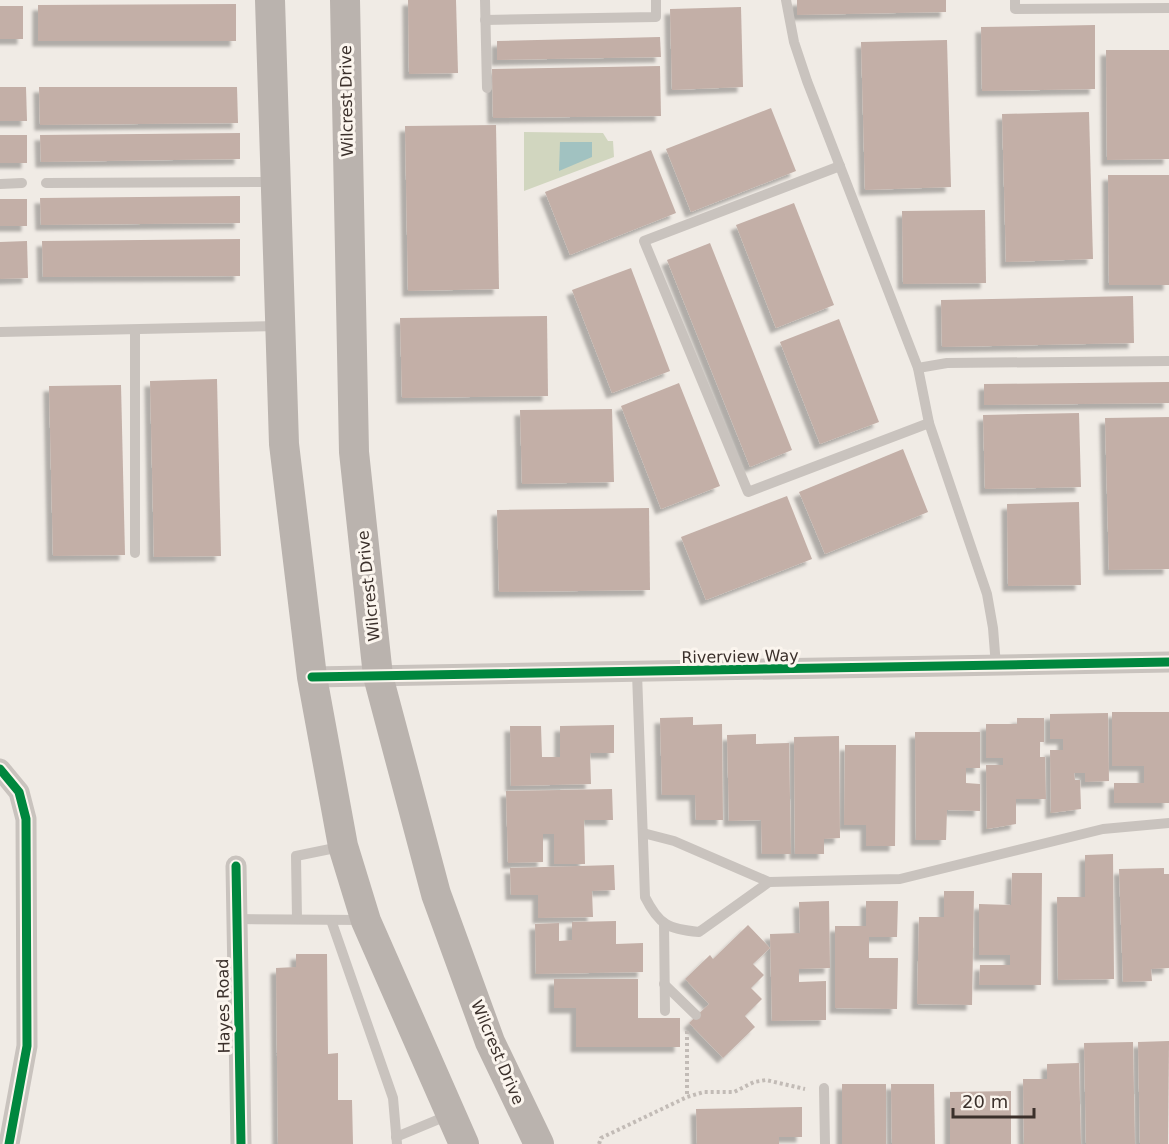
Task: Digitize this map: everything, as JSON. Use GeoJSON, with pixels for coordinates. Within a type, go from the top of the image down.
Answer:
{"type":"FeatureCollection","features":[{"type":"Feature","properties":{"kind":"main road"},"geometry":{"type":"LineString","coordinates":[[270,0],[284,444],[312,677],[344,846],[366,921],[464,1144]]}},
{"type":"Feature","properties":{"kind":"main road","name":"Wilcrest Drive"},"geometry":{"type":"LineString","coordinates":[[345,0],[354,452],[378,676],[436,894],[490,1042],[539,1144]]}},
{"type":"Feature","properties":{"kind":"street","name":"Riverview Way"},"geometry":{"type":"LineString","coordinates":[[312,677],[1169,662]]}},
{"type":"Feature","properties":{"kind":"street"},"geometry":{"type":"LineString","coordinates":[[0,769],[19,792],[26,819],[27,1047],[9,1144]]}},
{"type":"Feature","properties":{"kind":"street","name":"Hayes Road"},"geometry":{"type":"LineString","coordinates":[[236,866],[241,1144]]}},
{"type":"Feature","properties":{"kind":"lane"},"geometry":{"type":"LineString","coordinates":[[485,0],[486,88]]}},
{"type":"Feature","properties":{"kind":"lane"},"geometry":{"type":"LineString","coordinates":[[485,20],[656,17],[656,0]]}},
{"type":"Feature","properties":{"kind":"lane"},"geometry":{"type":"LineString","coordinates":[[786,0],[804,72],[918,368],[929,423],[987,594],[996,666]]}},
{"type":"Feature","properties":{"kind":"lane"},"geometry":{"type":"LineString","coordinates":[[1015,0],[1015,9],[1169,8]]}},
{"type":"Feature","properties":{"kind":"lane"},"geometry":{"type":"LineString","coordinates":[[840,166],[644,241],[748,492],[929,423]]}},
{"type":"Feature","properties":{"kind":"lane"},"geometry":{"type":"LineString","coordinates":[[46,183],[274,182]]}},
{"type":"Feature","properties":{"kind":"lane"},"geometry":{"type":"LineString","coordinates":[[0,184],[22,183]]}},
{"type":"Feature","properties":{"kind":"lane"},"geometry":{"type":"LineString","coordinates":[[0,332],[280,326]]}},
{"type":"Feature","properties":{"kind":"lane"},"geometry":{"type":"LineString","coordinates":[[135,330],[135,553]]}},
{"type":"Feature","properties":{"kind":"lane"},"geometry":{"type":"LineString","coordinates":[[918,368],[947,363],[1169,361]]}},
{"type":"Feature","properties":{"kind":"lane"},"geometry":{"type":"LineString","coordinates":[[637,673],[645,897],[654,916],[673,929],[699,932],[770,882]]}},
{"type":"Feature","properties":{"kind":"lane"},"geometry":{"type":"LineString","coordinates":[[643,833],[674,841],[770,882],[900,879],[1103,829],[1169,824]]}},
{"type":"Feature","properties":{"kind":"lane"},"geometry":{"type":"LineString","coordinates":[[297,919],[296,856],[344,846]]}},
{"type":"Feature","properties":{"kind":"lane"},"geometry":{"type":"LineString","coordinates":[[237,919],[366,921]]}},
{"type":"Feature","properties":{"kind":"lane"},"geometry":{"type":"LineString","coordinates":[[331,920],[393,1098],[397,1141],[450,1114]]}},
{"type":"Feature","properties":{"kind":"lane"},"geometry":{"type":"LineString","coordinates":[[664,923],[665,1011]]}},
{"type":"Feature","properties":{"kind":"lane"},"geometry":{"type":"LineString","coordinates":[[664,984],[696,1015]]}},
{"type":"Feature","properties":{"kind":"lane"},"geometry":{"type":"LineString","coordinates":[[824,1088],[825,1144]]}},
{"type":"Feature","properties":{"kind":"path"},"geometry":{"type":"LineString","coordinates":[[687,1006],[687,1097]]}},
{"type":"Feature","properties":{"kind":"path"},"geometry":{"type":"LineString","coordinates":[[599,1144],[601,1138],[687,1097],[704,1092],[734,1092],[754,1082],[766,1080],[801,1089],[824,1088]]}},
{"type":"Feature","properties":{"kind":"green space"},"geometry":{"type":"Polygon","coordinates":[[[524,132],[603,133],[608,141],[613,141],[614,157],[524,191],[524,132]]]}},
{"type":"Feature","properties":{"kind":"water"},"geometry":{"type":"Polygon","coordinates":[[[560,142],[592,142],[592,157],[559,171],[560,142]]]}},
{"type":"Feature","properties":{"kind":"building"},"geometry":{"type":"Polygon","coordinates":[[[408,0],[456,0],[458,73],[409,74],[408,0]]]}},
{"type":"Feature","properties":{"kind":"building"},"geometry":{"type":"Polygon","coordinates":[[[797,0],[946,0],[946,12],[797,15],[797,0]]]}},
{"type":"Feature","properties":{"kind":"building"},"geometry":{"type":"Polygon","coordinates":[[[236,4],[236,41],[38,41],[38,5],[236,4]]]}},
{"type":"Feature","properties":{"kind":"building"},"geometry":{"type":"Polygon","coordinates":[[[0,6],[23,6],[23,39],[0,39],[0,6]]]}},
{"type":"Feature","properties":{"kind":"building"},"geometry":{"type":"Polygon","coordinates":[[[741,7],[743,87],[672,90],[670,9],[741,7]]]}},
{"type":"Feature","properties":{"kind":"building"},"geometry":{"type":"Polygon","coordinates":[[[1095,25],[1095,89],[982,91],[981,27],[1095,25]]]}},
{"type":"Feature","properties":{"kind":"building"},"geometry":{"type":"Polygon","coordinates":[[[660,37],[661,57],[497,60],[497,41],[660,37]]]}},
{"type":"Feature","properties":{"kind":"building"},"geometry":{"type":"Polygon","coordinates":[[[947,40],[951,187],[865,190],[861,42],[947,40]]]}},
{"type":"Feature","properties":{"kind":"building"},"geometry":{"type":"Polygon","coordinates":[[[1106,50],[1169,50],[1169,159],[1107,160],[1106,50]]]}},
{"type":"Feature","properties":{"kind":"building"},"geometry":{"type":"Polygon","coordinates":[[[660,66],[661,116],[493,118],[492,69],[660,66]]]}},
{"type":"Feature","properties":{"kind":"building"},"geometry":{"type":"Polygon","coordinates":[[[0,87],[26,87],[27,121],[0,121],[0,87]]]}},
{"type":"Feature","properties":{"kind":"building"},"geometry":{"type":"Polygon","coordinates":[[[39,87],[237,87],[238,123],[40,125],[39,87]]]}},
{"type":"Feature","properties":{"kind":"building"},"geometry":{"type":"Polygon","coordinates":[[[771,108],[796,171],[691,212],[666,149],[771,108]]]}},
{"type":"Feature","properties":{"kind":"building"},"geometry":{"type":"Polygon","coordinates":[[[1089,112],[1093,259],[1006,262],[1002,114],[1089,112]]]}},
{"type":"Feature","properties":{"kind":"building"},"geometry":{"type":"Polygon","coordinates":[[[496,125],[499,289],[408,291],[405,126],[496,125]]]}},
{"type":"Feature","properties":{"kind":"building"},"geometry":{"type":"Polygon","coordinates":[[[240,133],[240,159],[41,162],[40,135],[240,133]]]}},
{"type":"Feature","properties":{"kind":"building"},"geometry":{"type":"Polygon","coordinates":[[[0,135],[27,135],[27,163],[0,163],[0,135]]]}},
{"type":"Feature","properties":{"kind":"building"},"geometry":{"type":"Polygon","coordinates":[[[651,150],[676,213],[570,255],[545,192],[651,150]]]}},
{"type":"Feature","properties":{"kind":"building"},"geometry":{"type":"Polygon","coordinates":[[[1108,175],[1169,175],[1169,285],[1109,285],[1108,175]]]}},
{"type":"Feature","properties":{"kind":"building"},"geometry":{"type":"Polygon","coordinates":[[[240,196],[240,223],[41,225],[40,198],[240,196]]]}},
{"type":"Feature","properties":{"kind":"building"},"geometry":{"type":"Polygon","coordinates":[[[0,199],[27,199],[27,226],[0,226],[0,199]]]}},
{"type":"Feature","properties":{"kind":"building"},"geometry":{"type":"Polygon","coordinates":[[[794,203],[834,305],[776,328],[736,225],[794,203]]]}},
{"type":"Feature","properties":{"kind":"building"},"geometry":{"type":"Polygon","coordinates":[[[985,210],[986,283],[903,284],[902,211],[985,210]]]}},
{"type":"Feature","properties":{"kind":"building"},"geometry":{"type":"Polygon","coordinates":[[[240,239],[240,276],[43,277],[42,241],[240,239]]]}},
{"type":"Feature","properties":{"kind":"building"},"geometry":{"type":"Polygon","coordinates":[[[27,241],[28,278],[0,279],[0,242],[27,241]]]}},
{"type":"Feature","properties":{"kind":"building"},"geometry":{"type":"Polygon","coordinates":[[[710,243],[792,450],[750,467],[667,260],[710,243]]]}},
{"type":"Feature","properties":{"kind":"building"},"geometry":{"type":"Polygon","coordinates":[[[631,268],[670,371],[612,393],[572,290],[631,268]]]}},
{"type":"Feature","properties":{"kind":"building"},"geometry":{"type":"Polygon","coordinates":[[[1133,296],[1134,343],[942,347],[941,300],[1133,296]]]}},
{"type":"Feature","properties":{"kind":"building"},"geometry":{"type":"Polygon","coordinates":[[[547,316],[548,396],[402,398],[400,318],[547,316]]]}},
{"type":"Feature","properties":{"kind":"building"},"geometry":{"type":"Polygon","coordinates":[[[839,319],[879,422],[820,444],[780,342],[839,319]]]}},
{"type":"Feature","properties":{"kind":"building"},"geometry":{"type":"Polygon","coordinates":[[[217,379],[221,556],[154,557],[150,381],[217,379]]]}},
{"type":"Feature","properties":{"kind":"building"},"geometry":{"type":"Polygon","coordinates":[[[1169,382],[1169,403],[984,405],[984,384],[1169,382]]]}},
{"type":"Feature","properties":{"kind":"building"},"geometry":{"type":"Polygon","coordinates":[[[679,383],[720,486],[661,509],[621,406],[679,383]]]}},
{"type":"Feature","properties":{"kind":"building"},"geometry":{"type":"Polygon","coordinates":[[[121,385],[125,555],[53,556],[49,386],[121,385]]]}},
{"type":"Feature","properties":{"kind":"building"},"geometry":{"type":"Polygon","coordinates":[[[612,409],[614,482],[522,484],[520,410],[612,409]]]}},
{"type":"Feature","properties":{"kind":"building"},"geometry":{"type":"Polygon","coordinates":[[[1079,413],[1081,487],[985,489],[983,415],[1079,413]]]}},
{"type":"Feature","properties":{"kind":"building"},"geometry":{"type":"Polygon","coordinates":[[[1169,417],[1169,569],[1109,570],[1105,418],[1169,417]]]}},
{"type":"Feature","properties":{"kind":"building"},"geometry":{"type":"Polygon","coordinates":[[[903,449],[928,512],[825,554],[799,492],[903,449]]]}},
{"type":"Feature","properties":{"kind":"building"},"geometry":{"type":"Polygon","coordinates":[[[787,496],[812,559],[706,600],[681,537],[787,496]]]}},
{"type":"Feature","properties":{"kind":"building"},"geometry":{"type":"Polygon","coordinates":[[[1079,502],[1081,585],[1008,586],[1007,504],[1079,502]]]}},
{"type":"Feature","properties":{"kind":"building"},"geometry":{"type":"Polygon","coordinates":[[[649,508],[650,590],[499,592],[497,510],[649,508]]]}},
{"type":"Feature","properties":{"kind":"building"},"geometry":{"type":"Polygon","coordinates":[[[1112,712],[1169,712],[1169,803],[1114,803],[1114,783],[1144,783],[1144,766],[1112,766],[1112,712]]]}},
{"type":"Feature","properties":{"kind":"building"},"geometry":{"type":"Polygon","coordinates":[[[1108,713],[1109,781],[1085,782],[1085,773],[1074,773],[1075,780],[1080,780],[1081,809],[1051,813],[1050,750],[1063,750],[1063,739],[1050,739],[1050,714],[1108,713]]]}},
{"type":"Feature","properties":{"kind":"building"},"geometry":{"type":"Polygon","coordinates":[[[693,717],[693,725],[722,724],[723,820],[696,820],[695,795],[662,795],[660,718],[693,717]]]}},
{"type":"Feature","properties":{"kind":"building"},"geometry":{"type":"Polygon","coordinates":[[[1017,718],[1044,718],[1044,742],[1040,742],[1040,757],[1045,757],[1046,799],[1016,799],[1016,824],[987,829],[986,765],[1003,765],[1003,758],[986,758],[986,724],[1017,724],[1017,718]]]}},
{"type":"Feature","properties":{"kind":"building"},"geometry":{"type":"Polygon","coordinates":[[[614,725],[614,753],[590,753],[591,784],[511,786],[510,726],[541,726],[542,757],[560,757],[560,726],[614,725]]]}},
{"type":"Feature","properties":{"kind":"building"},"geometry":{"type":"Polygon","coordinates":[[[915,732],[980,732],[980,768],[966,768],[966,783],[980,784],[980,811],[947,810],[946,840],[916,840],[915,732]]]}},
{"type":"Feature","properties":{"kind":"building"},"geometry":{"type":"Polygon","coordinates":[[[756,734],[756,744],[789,743],[791,854],[762,854],[761,820],[729,821],[727,735],[756,734]]]}},
{"type":"Feature","properties":{"kind":"building"},"geometry":{"type":"Polygon","coordinates":[[[839,736],[840,838],[824,839],[824,854],[795,854],[794,737],[839,736]]]}},
{"type":"Feature","properties":{"kind":"building"},"geometry":{"type":"Polygon","coordinates":[[[845,745],[896,745],[895,846],[866,846],[866,825],[844,825],[845,745]]]}},
{"type":"Feature","properties":{"kind":"building"},"geometry":{"type":"Polygon","coordinates":[[[612,789],[613,820],[584,820],[585,864],[554,864],[554,834],[543,834],[543,862],[508,863],[506,791],[612,789]]]}},
{"type":"Feature","properties":{"kind":"building"},"geometry":{"type":"Polygon","coordinates":[[[1113,854],[1114,979],[1058,980],[1057,897],[1085,897],[1085,855],[1113,854]]]}},
{"type":"Feature","properties":{"kind":"building"},"geometry":{"type":"Polygon","coordinates":[[[614,865],[615,890],[592,891],[593,917],[538,918],[538,895],[511,895],[510,868],[614,865]]]}},
{"type":"Feature","properties":{"kind":"building"},"geometry":{"type":"Polygon","coordinates":[[[1164,868],[1164,874],[1169,874],[1169,968],[1151,969],[1152,981],[1123,982],[1119,869],[1164,868]]]}},
{"type":"Feature","properties":{"kind":"building"},"geometry":{"type":"Polygon","coordinates":[[[1012,873],[1042,873],[1041,985],[979,985],[980,965],[1010,965],[1010,955],[979,955],[979,904],[1011,905],[1012,873]]]}},
{"type":"Feature","properties":{"kind":"building"},"geometry":{"type":"Polygon","coordinates":[[[944,891],[974,891],[972,1005],[917,1004],[919,917],[944,917],[944,891]]]}},
{"type":"Feature","properties":{"kind":"building"},"geometry":{"type":"Polygon","coordinates":[[[829,901],[830,968],[799,969],[799,982],[826,981],[826,1020],[772,1021],[770,934],[800,933],[799,902],[829,901]]]}},
{"type":"Feature","properties":{"kind":"building"},"geometry":{"type":"Polygon","coordinates":[[[866,901],[898,901],[897,937],[869,937],[869,958],[898,958],[897,1009],[835,1008],[835,926],[866,926],[866,901]]]}},
{"type":"Feature","properties":{"kind":"building"},"geometry":{"type":"Polygon","coordinates":[[[616,921],[616,944],[643,943],[643,972],[536,974],[535,924],[559,923],[559,941],[572,940],[572,922],[616,921]]]}},
{"type":"Feature","properties":{"kind":"building"},"geometry":{"type":"Polygon","coordinates":[[[748,925],[770,948],[753,964],[764,975],[751,988],[762,999],[745,1016],[755,1027],[723,1058],[689,1023],[709,1004],[685,979],[710,955],[713,959],[748,925]]]}},
{"type":"Feature","properties":{"kind":"building"},"geometry":{"type":"Polygon","coordinates":[[[296,954],[327,954],[328,1054],[338,1053],[338,1100],[352,1100],[353,1144],[278,1144],[276,968],[296,967],[296,954]]]}},
{"type":"Feature","properties":{"kind":"building"},"geometry":{"type":"Polygon","coordinates":[[[554,979],[638,979],[638,1018],[680,1018],[680,1047],[576,1047],[576,1008],[554,1008],[554,979]]]}},
{"type":"Feature","properties":{"kind":"building"},"geometry":{"type":"Polygon","coordinates":[[[1169,1041],[1168,1144],[1140,1144],[1138,1042],[1169,1041]]]}},
{"type":"Feature","properties":{"kind":"building"},"geometry":{"type":"Polygon","coordinates":[[[1133,1042],[1135,1144],[1086,1144],[1084,1043],[1133,1042]]]}},
{"type":"Feature","properties":{"kind":"building"},"geometry":{"type":"Polygon","coordinates":[[[1079,1063],[1081,1144],[1024,1144],[1023,1079],[1047,1079],[1047,1064],[1079,1063]]]}},
{"type":"Feature","properties":{"kind":"building"},"geometry":{"type":"Polygon","coordinates":[[[842,1084],[886,1084],[886,1144],[842,1144],[842,1084]]]}},
{"type":"Feature","properties":{"kind":"building"},"geometry":{"type":"Polygon","coordinates":[[[891,1084],[934,1084],[935,1144],[892,1144],[891,1084]]]}},
{"type":"Feature","properties":{"kind":"building"},"geometry":{"type":"Polygon","coordinates":[[[1011,1091],[1011,1144],[950,1144],[950,1092],[1011,1091]]]}},
{"type":"Feature","properties":{"kind":"building"},"geometry":{"type":"Polygon","coordinates":[[[802,1107],[802,1137],[779,1137],[779,1144],[697,1144],[696,1109],[802,1107]]]}},
{"type":"Feature","properties":{"kind":"cycle path"},"geometry":{"type":"LineString","coordinates":[[312,677],[1169,662]]}},
{"type":"Feature","properties":{"kind":"cycle path"},"geometry":{"type":"LineString","coordinates":[[0,769],[19,792],[26,819],[27,1046],[9,1144]]}},
{"type":"Feature","properties":{"kind":"cycle path"},"geometry":{"type":"LineString","coordinates":[[236,866],[241,1144]]}}]}
